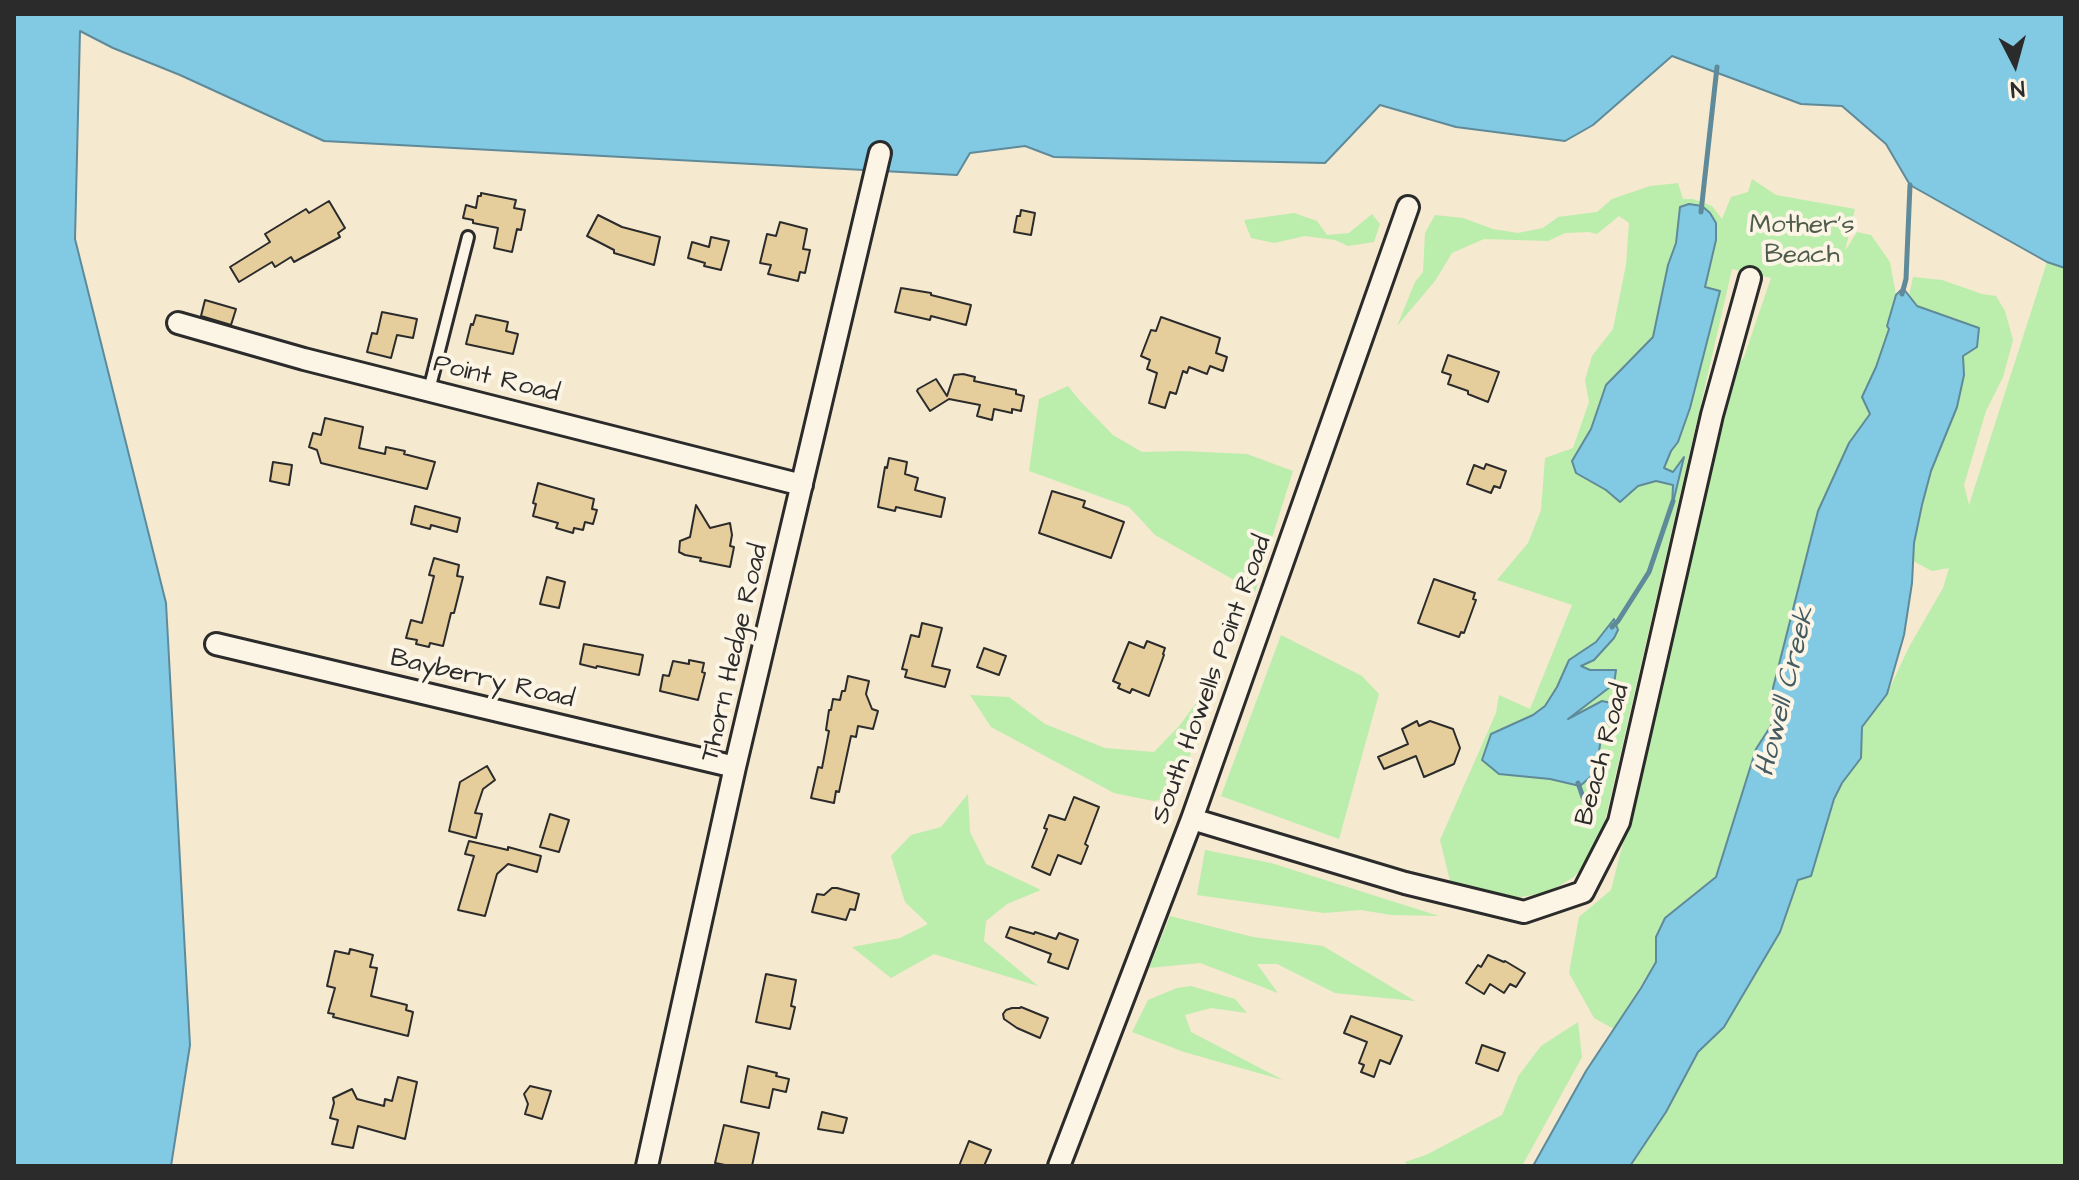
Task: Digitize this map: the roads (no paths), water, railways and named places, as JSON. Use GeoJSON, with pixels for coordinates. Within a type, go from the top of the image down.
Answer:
{"type":"FeatureCollection","features":[{"type":"Feature","properties":{"kind":"street","name":"Thorn Hedge Road"},"geometry":{"type":"LineString","coordinates":[[647,1166],[735,767],[880,153]]}},
{"type":"Feature","properties":{"kind":"street","name":"South Howells Point Road"},"geometry":{"type":"LineString","coordinates":[[1059,1166],[1192,819],[1408,207]]}},
{"type":"Feature","properties":{"kind":"street","name":"Beach Road"},"geometry":{"type":"LineString","coordinates":[[1192,819],[1405,883],[1524,912],[1583,892],[1619,822],[1712,415],[1750,278]]}},
{"type":"Feature","properties":{"kind":"street","name":"Point Road"},"geometry":{"type":"LineString","coordinates":[[178,323],[278,352],[802,485]]}},
{"type":"Feature","properties":{"kind":"street","name":"Bayberry Road"},"geometry":{"type":"LineString","coordinates":[[216,644],[735,767]]}},
{"type":"Feature","properties":{"kind":"lane"},"geometry":{"type":"LineString","coordinates":[[429,390],[468,237]]}},
{"type":"Feature","properties":{"kind":"water"},"geometry":{"type":"Polygon","coordinates":[[[14,14],[2065,14],[2065,268],[2047,262],[1910,185],[1886,144],[1842,106],[1801,104],[1672,56],[1593,125],[1565,141],[1456,127],[1380,105],[1325,163],[1054,157],[1025,146],[970,153],[957,175],[324,141],[80,31],[75,239],[166,603],[190,1045],[171,1166],[14,1166],[14,14]]]}},
{"type":"Feature","properties":{"kind":"water"},"geometry":{"type":"Polygon","coordinates":[[[1689,204],[1702,206],[1716,223],[1716,240],[1705,287],[1720,291],[1690,408],[1678,442],[1664,468],[1673,472],[1684,457],[1672,507],[1673,485],[1656,481],[1638,486],[1620,502],[1576,473],[1572,461],[1591,429],[1606,385],[1653,337],[1668,265],[1676,243],[1680,207],[1689,204]]]}},
{"type":"Feature","properties":{"kind":"water"},"geometry":{"type":"Polygon","coordinates":[[[1903,288],[1917,306],[1979,328],[1977,347],[1963,356],[1964,375],[1957,407],[1931,471],[1922,505],[1914,543],[1904,635],[1887,694],[1862,727],[1861,758],[1834,799],[1811,876],[1798,880],[1780,932],[1724,1027],[1698,1052],[1666,1112],[1630,1166],[1533,1166],[1586,1071],[1656,962],[1656,937],[1665,918],[1716,877],[1756,749],[1774,721],[1773,688],[1818,511],[1849,443],[1870,414],[1862,397],[1889,329],[1887,326],[1896,295],[1903,288]]]}},
{"type":"Feature","properties":{"kind":"water"},"geometry":{"type":"Polygon","coordinates":[[[1614,619],[1618,630],[1614,638],[1594,660],[1581,666],[1590,670],[1616,670],[1614,684],[1568,719],[1602,701],[1616,704],[1601,738],[1596,772],[1580,786],[1550,779],[1499,774],[1482,760],[1491,734],[1533,715],[1545,706],[1569,660],[1596,642],[1614,619]]]}},
{"type":"Feature","properties":{"kind":"waterway"},"geometry":{"type":"LineString","coordinates":[[1701,212],[1717,67]]}},
{"type":"Feature","properties":{"kind":"waterway","name":"Howell Creek"},"geometry":{"type":"LineString","coordinates":[[1902,294],[1906,279],[1910,185]]}},
{"type":"Feature","properties":{"kind":"waterway"},"geometry":{"type":"LineString","coordinates":[[1612,627],[1649,572],[1673,501]]}},
{"type":"Feature","properties":{"kind":"waterway"},"geometry":{"type":"LineString","coordinates":[[1578,783],[1591,820]]}},
{"type":"Feature","properties":{"kind":"park label","name":"Mother's Beach"},"geometry":{"type":"Point","coordinates":[1802,242]}}]}
